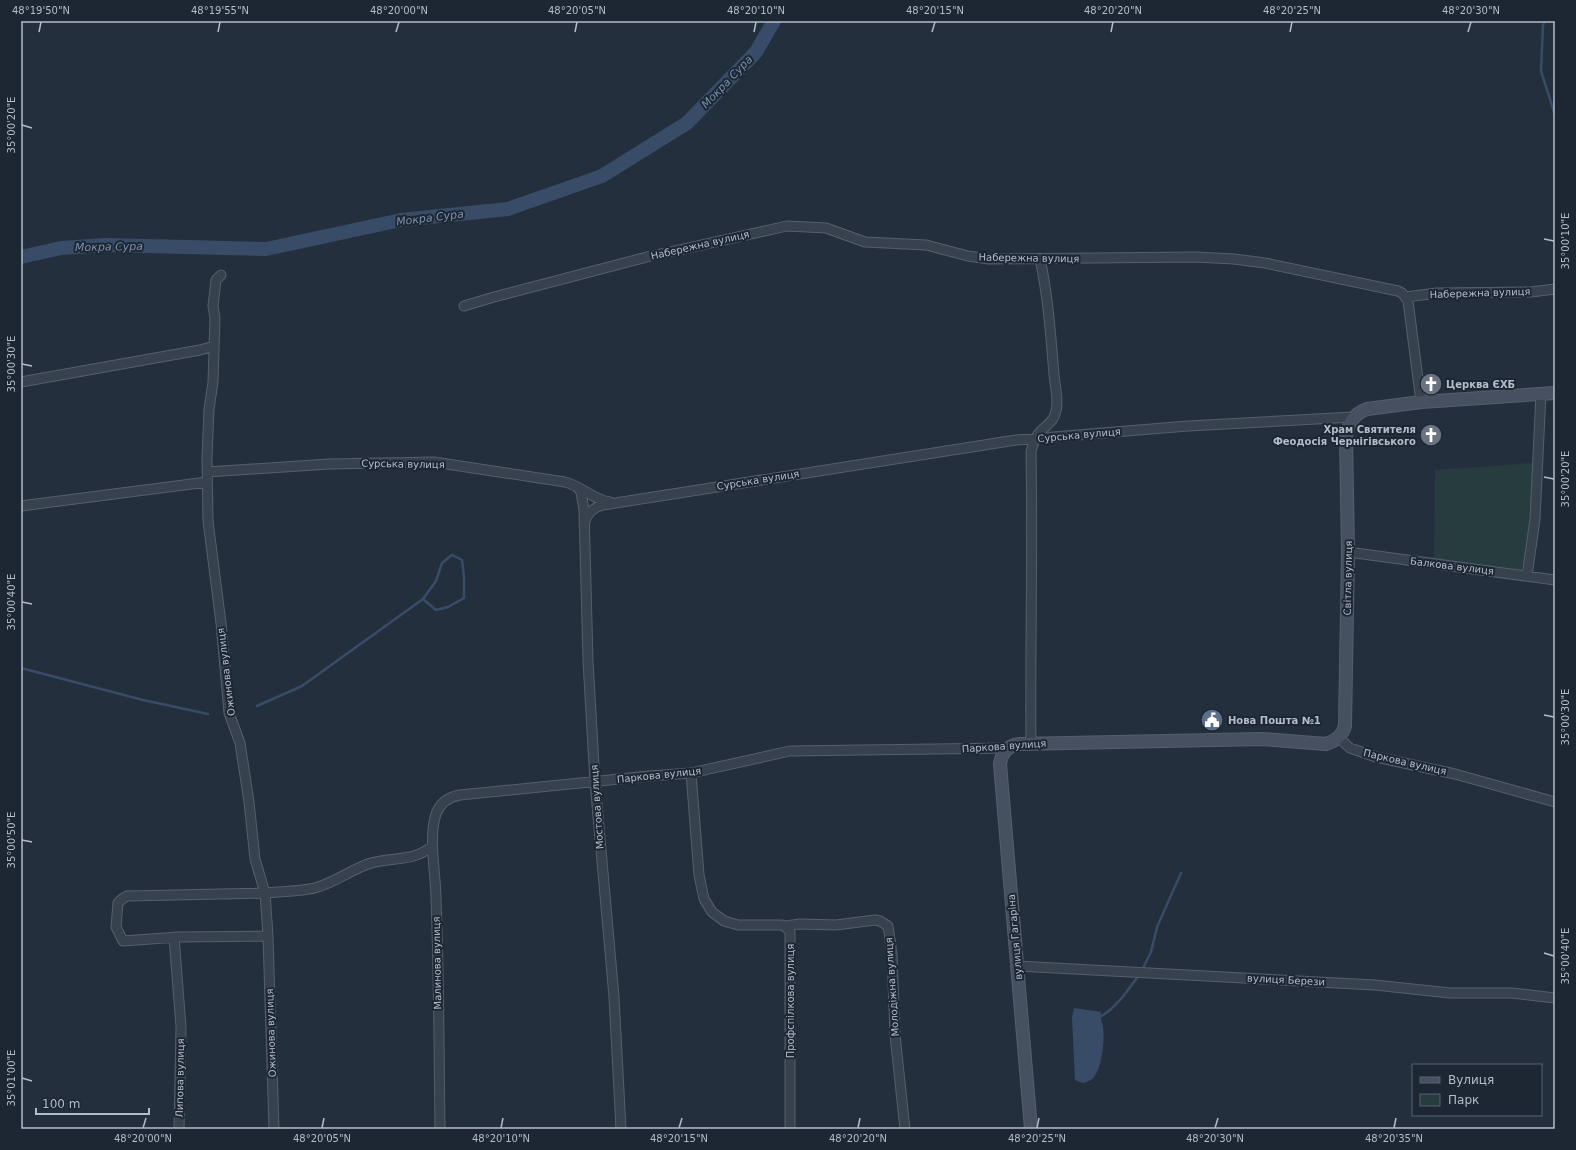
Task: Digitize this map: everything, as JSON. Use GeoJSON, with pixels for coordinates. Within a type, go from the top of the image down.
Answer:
{"type":"FeatureCollection","features":[{"type":"Feature","properties":{"kind":"street","name":"Набережна вулиця"},"geometry":{"type":"LineString","coordinates":[[464,306],[640,259],[787,226],[826,228],[865,242],[926,245],[968,256],[989,259],[1195,257],[1234,259],[1265,263],[1398,291],[1406,297],[1437,293],[1531,292],[1555,289]]}},
{"type":"Feature","properties":{"kind":"street"},"geometry":{"type":"LineString","coordinates":[[1031,744],[1031,452],[1035,439],[1054,419],[1057,403],[1040,259]]}},
{"type":"Feature","properties":{"kind":"street","name":"Ожинова вулиця"},"geometry":{"type":"LineString","coordinates":[[222,275],[216,280],[213,306],[215,318],[213,382],[209,409],[207,472],[208,521],[221,623],[229,713],[240,743],[249,802],[255,859],[265,893],[268,936],[274,1129]]}},
{"type":"Feature","properties":{"kind":"street"},"geometry":{"type":"LineString","coordinates":[[1406,297],[1408,301],[1421,402]]}},
{"type":"Feature","properties":{"kind":"street"},"geometry":{"type":"LineString","coordinates":[[21,382],[200,350],[214,346]]}},
{"type":"Feature","properties":{"kind":"street"},"geometry":{"type":"LineString","coordinates":[[1527,576],[1535,519],[1541,393]]}},
{"type":"Feature","properties":{"kind":"street","name":"Сурська вулиця"},"geometry":{"type":"LineString","coordinates":[[584,526],[585,520],[592,510],[598,507],[1016,440],[1188,426],[1353,417],[1367,409],[1421,402],[1555,393]]}},
{"type":"Feature","properties":{"kind":"street","name":"Світла вулиця"},"geometry":{"type":"LineString","coordinates":[[1338,738],[1343,733],[1345,726],[1348,552],[1346,436],[1348,426],[1353,417]]}},
{"type":"Feature","properties":{"kind":"street","name":"Сурська вулиця"},"geometry":{"type":"LineString","coordinates":[[207,472],[329,464],[434,462],[572,483],[602,501],[618,504]]}},
{"type":"Feature","properties":{"kind":"street"},"geometry":{"type":"LineString","coordinates":[[21,506],[207,482]]}},
{"type":"Feature","properties":{"kind":"street","name":"Мостова вулиця"},"geometry":{"type":"LineString","coordinates":[[577,487],[581,492],[583,501],[588,661],[595,782],[614,998],[621,1129]]}},
{"type":"Feature","properties":{"kind":"street","name":"Балкова вулиця"},"geometry":{"type":"LineString","coordinates":[[1348,552],[1555,580]]}},
{"type":"Feature","properties":{"kind":"street","name":"Паркова вулиця"},"geometry":{"type":"LineString","coordinates":[[446,800],[452,796],[460,795],[691,773],[790,751],[1008,748],[1019,744],[1262,739],[1326,744],[1333,742],[1338,738],[1350,748],[1376,757],[1455,774],[1555,802]]}},
{"type":"Feature","properties":{"kind":"street","name":"вулиця Гагаріна"},"geometry":{"type":"LineString","coordinates":[[1008,748],[1001,756],[1000,764],[1031,1129]]}},
{"type":"Feature","properties":{"kind":"street"},"geometry":{"type":"LineString","coordinates":[[691,773],[700,875],[704,899],[712,912],[724,920],[738,925],[785,926]]}},
{"type":"Feature","properties":{"kind":"street","name":"Малинова вулиця"},"geometry":{"type":"LineString","coordinates":[[440,1129],[436,897],[432,846],[435,815],[440,806],[446,800]]}},
{"type":"Feature","properties":{"kind":"street"},"geometry":{"type":"LineString","coordinates":[[268,936],[174,937],[123,942],[116,927],[118,903],[127,896],[265,893],[316,888],[368,864],[415,857],[425,853],[432,846]]}},
{"type":"Feature","properties":{"kind":"street","name":"Молодіжна вулиця"},"geometry":{"type":"LineString","coordinates":[[785,926],[800,924],[836,925],[876,920],[888,926],[892,954],[895,1035],[905,1129]]}},
{"type":"Feature","properties":{"kind":"street","name":"Профспілкова вулиця"},"geometry":{"type":"LineString","coordinates":[[785,926],[790,936],[790,1129]]}},
{"type":"Feature","properties":{"kind":"street","name":"Липова вулиця"},"geometry":{"type":"LineString","coordinates":[[174,937],[181,1027],[179,1129]]}},
{"type":"Feature","properties":{"kind":"street","name":"вулиця Берези"},"geometry":{"type":"LineString","coordinates":[[1017,966],[1375,985],[1450,993],[1512,993],[1555,998]]}},
{"type":"Feature","properties":{"kind":"green space"},"geometry":{"type":"Polygon","coordinates":[[[1532,463],[1534,479],[1525,572],[1434,559],[1435,470],[1532,463]]]}},
{"type":"Feature","properties":{"kind":"water"},"geometry":{"type":"Polygon","coordinates":[[[1074,1008],[1101,1012],[1104,1032],[1101,1060],[1097,1073],[1089,1081],[1083,1083],[1075,1080],[1072,1017],[1074,1008]]]}},
{"type":"Feature","properties":{"kind":"waterway","name":"Мокра Сура"},"geometry":{"type":"LineString","coordinates":[[21,257],[61,248],[106,245],[266,249],[401,220],[508,209],[602,176],[687,123],[756,52],[774,21]]}},
{"type":"Feature","properties":{"kind":"waterway"},"geometry":{"type":"LineString","coordinates":[[1545,21],[1543,25],[1541,71],[1555,115]]}},
{"type":"Feature","properties":{"kind":"waterway"},"geometry":{"type":"LineString","coordinates":[[257,706],[302,686],[423,599],[436,581],[442,563],[452,555],[462,560],[464,598],[448,607],[436,610],[423,599]]}},
{"type":"Feature","properties":{"kind":"waterway"},"geometry":{"type":"LineString","coordinates":[[21,668],[143,700],[208,714]]}},
{"type":"Feature","properties":{"kind":"waterway"},"geometry":{"type":"LineString","coordinates":[[1142,970],[1151,952],[1157,927],[1181,873]]}},
{"type":"Feature","properties":{"kind":"waterway"},"geometry":{"type":"LineString","coordinates":[[1100,1017],[1117,1003],[1139,975]]}},
{"type":"Feature","properties":{"kind":"place","name":"Церква ЄХБ"},"geometry":{"type":"Point","coordinates":[1431,384]}},
{"type":"Feature","properties":{"kind":"place","name":"Храм Святителя Феодосія Чернігівського"},"geometry":{"type":"Point","coordinates":[1431,435]}},
{"type":"Feature","properties":{"kind":"place","name":"Нова Пошта №1"},"geometry":{"type":"Point","coordinates":[1212,720]}}]}
